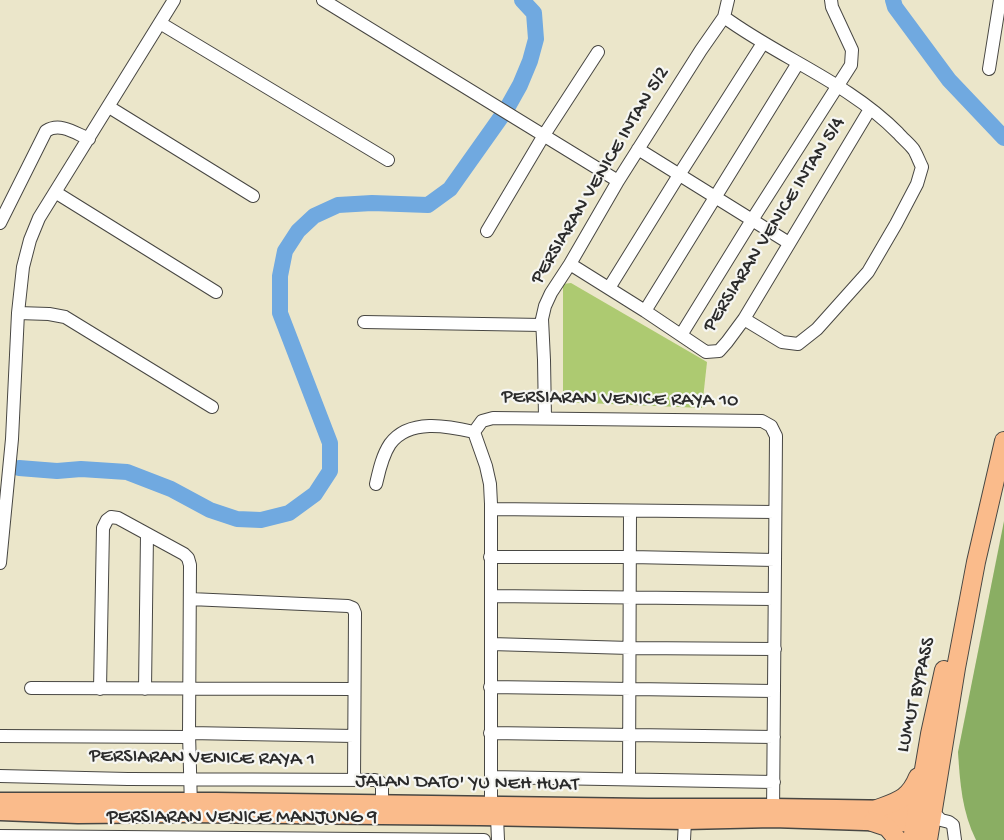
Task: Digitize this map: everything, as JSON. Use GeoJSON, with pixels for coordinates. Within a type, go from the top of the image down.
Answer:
{"type":"FeatureCollection","features":[{"type":"Feature","properties":{"kind":"highway","name":"LUMUT BYPASS"},"geometry":{"type":"LineString","coordinates":[[925,824],[976,562],[1004,441]]}},
{"type":"Feature","properties":{"kind":"highway","name":"LUMUT BYPASS"},"geometry":{"type":"LineString","coordinates":[[925,824],[925,760],[930,734],[945,665],[976,562]]}},
{"type":"Feature","properties":{"kind":"highway"},"geometry":{"type":"LineString","coordinates":[[898,840],[874,815],[907,795],[913,788],[925,760]]}},
{"type":"Feature","properties":{"kind":"main road","name":"JALAN DATO' YU NEH HUAT"},"geometry":{"type":"LineString","coordinates":[[0,801],[191,808],[874,815],[925,824]]}},
{"type":"Feature","properties":{"kind":"main road","name":"JALAN DATO' YU NEH HUAT"},"geometry":{"type":"LineString","coordinates":[[0,812],[78,815],[191,808],[353,803],[384,811],[389,808],[414,805],[494,811]]}},
{"type":"Feature","properties":{"kind":"main road","name":"JALAN DATO' YU NEH HUAT"},"geometry":{"type":"LineString","coordinates":[[584,813],[686,821],[773,813]]}},
{"type":"Feature","properties":{"kind":"street"},"geometry":{"type":"LineString","coordinates":[[0,563],[5,508],[4,485],[12,439],[18,313],[23,267],[30,240],[39,218],[174,0]]}},
{"type":"Feature","properties":{"kind":"street"},"geometry":{"type":"LineString","coordinates":[[323,0],[618,181]]}},
{"type":"Feature","properties":{"kind":"street","name":"PERSIARAN VENICE INTAN 5/2"},"geometry":{"type":"LineString","coordinates":[[545,418],[542,319],[545,306],[618,181],[724,17],[728,0]]}},
{"type":"Feature","properties":{"kind":"street"},"geometry":{"type":"LineString","coordinates":[[570,264],[681,335],[851,65],[852,50],[831,0]]}},
{"type":"Feature","properties":{"kind":"street"},"geometry":{"type":"LineString","coordinates":[[989,69],[1000,0]]}},
{"type":"Feature","properties":{"kind":"street"},"geometry":{"type":"LineString","coordinates":[[724,17],[763,44],[806,67],[870,109],[889,124],[914,151],[922,167],[917,184],[868,272],[817,329],[798,344],[782,342],[744,319]]}},
{"type":"Feature","properties":{"kind":"street"},"geometry":{"type":"LineString","coordinates":[[160,23],[388,160]]}},
{"type":"Feature","properties":{"kind":"street"},"geometry":{"type":"LineString","coordinates":[[609,288],[678,175],[763,44]]}},
{"type":"Feature","properties":{"kind":"street"},"geometry":{"type":"LineString","coordinates":[[487,231],[544,135],[598,52]]}},
{"type":"Feature","properties":{"kind":"street"},"geometry":{"type":"LineString","coordinates":[[645,311],[798,63]]}},
{"type":"Feature","properties":{"kind":"street"},"geometry":{"type":"LineString","coordinates":[[109,107],[253,196]]}},
{"type":"Feature","properties":{"kind":"street","name":"PERSIARAN VENICE INTAN 5/4"},"geometry":{"type":"LineString","coordinates":[[681,335],[706,352],[718,351],[727,342],[744,319],[870,109]]}},
{"type":"Feature","properties":{"kind":"street"},"geometry":{"type":"LineString","coordinates":[[0,223],[46,131],[56,126],[89,139]]}},
{"type":"Feature","properties":{"kind":"street"},"geometry":{"type":"LineString","coordinates":[[638,149],[789,243]]}},
{"type":"Feature","properties":{"kind":"street"},"geometry":{"type":"LineString","coordinates":[[55,192],[216,292]]}},
{"type":"Feature","properties":{"kind":"street"},"geometry":{"type":"LineString","coordinates":[[18,313],[65,317],[212,407]]}},
{"type":"Feature","properties":{"kind":"street"},"geometry":{"type":"LineString","coordinates":[[364,322],[542,325]]}},
{"type":"Feature","properties":{"kind":"street","name":"PERSIARAN VENICE RAYA 10"},"geometry":{"type":"LineString","coordinates":[[474,432],[482,421],[493,418],[762,421],[771,426],[776,436],[775,512]]}},
{"type":"Feature","properties":{"kind":"street"},"geometry":{"type":"LineString","coordinates":[[376,484],[391,443],[405,432],[420,427],[435,426],[474,432],[490,484],[490,777],[498,840]]}},
{"type":"Feature","properties":{"kind":"street"},"geometry":{"type":"LineString","coordinates":[[491,509],[775,512],[773,813]]}},
{"type":"Feature","properties":{"kind":"street"},"geometry":{"type":"LineString","coordinates":[[629,779],[630,511]]}},
{"type":"Feature","properties":{"kind":"street"},"geometry":{"type":"LineString","coordinates":[[100,689],[104,528],[111,517],[118,518],[184,554],[190,565],[191,808]]}},
{"type":"Feature","properties":{"kind":"street"},"geometry":{"type":"LineString","coordinates":[[145,689],[147,534]]}},
{"type":"Feature","properties":{"kind":"street"},"geometry":{"type":"LineString","coordinates":[[490,557],[775,560]]}},
{"type":"Feature","properties":{"kind":"street"},"geometry":{"type":"LineString","coordinates":[[491,596],[774,599]]}},
{"type":"Feature","properties":{"kind":"street"},"geometry":{"type":"LineString","coordinates":[[190,599],[353,608],[355,613],[354,780]]}},
{"type":"Feature","properties":{"kind":"street"},"geometry":{"type":"LineString","coordinates":[[490,644],[775,649]]}},
{"type":"Feature","properties":{"kind":"street"},"geometry":{"type":"LineString","coordinates":[[490,687],[774,691]]}},
{"type":"Feature","properties":{"kind":"street"},"geometry":{"type":"LineString","coordinates":[[31,688],[354,689]]}},
{"type":"Feature","properties":{"kind":"street"},"geometry":{"type":"LineString","coordinates":[[490,733],[774,736]]}},
{"type":"Feature","properties":{"kind":"street"},"geometry":{"type":"LineString","coordinates":[[0,736],[354,736]]}},
{"type":"Feature","properties":{"kind":"street","name":"PERSIARAN VENICE RAYA 1"},"geometry":{"type":"LineString","coordinates":[[0,776],[375,780],[380,782],[382,787],[382,810]]}},
{"type":"Feature","properties":{"kind":"street"},"geometry":{"type":"LineString","coordinates":[[490,777],[774,782]]}},
{"type":"Feature","properties":{"kind":"street"},"geometry":{"type":"LineString","coordinates":[[381,840],[382,810]]}},
{"type":"Feature","properties":{"kind":"street"},"geometry":{"type":"LineString","coordinates":[[684,840],[686,821]]}},
{"type":"Feature","properties":{"kind":"street"},"geometry":{"type":"LineString","coordinates":[[925,824],[949,822],[953,825],[955,840]]}},
{"type":"Feature","properties":{"kind":"street","name":"PERSIARAN VENICE MANJUNG 9"},"geometry":{"type":"LineString","coordinates":[[0,836],[484,840]]}},
{"type":"Feature","properties":{"kind":"green space"},"geometry":{"type":"Polygon","coordinates":[[[571,283],[707,362],[702,408],[563,402],[563,284],[571,283]]]}},
{"type":"Feature","properties":{"kind":"green space"},"geometry":{"type":"Polygon","coordinates":[[[1004,521],[1004,840],[976,840],[965,808],[958,752],[1004,521]]]}},
{"type":"Feature","properties":{"kind":"waterway"},"geometry":{"type":"LineString","coordinates":[[19,468],[127,472],[171,489],[210,510],[237,519],[261,520],[289,513],[315,494],[330,471],[330,443],[280,313],[280,276],[285,251],[298,231],[314,216],[338,205],[372,203],[428,205],[450,189],[506,110],[530,61],[536,39],[534,13],[522,0]]}},
{"type":"Feature","properties":{"kind":"waterway"},"geometry":{"type":"LineString","coordinates":[[893,0],[895,7],[949,80],[1004,138]]}}]}
